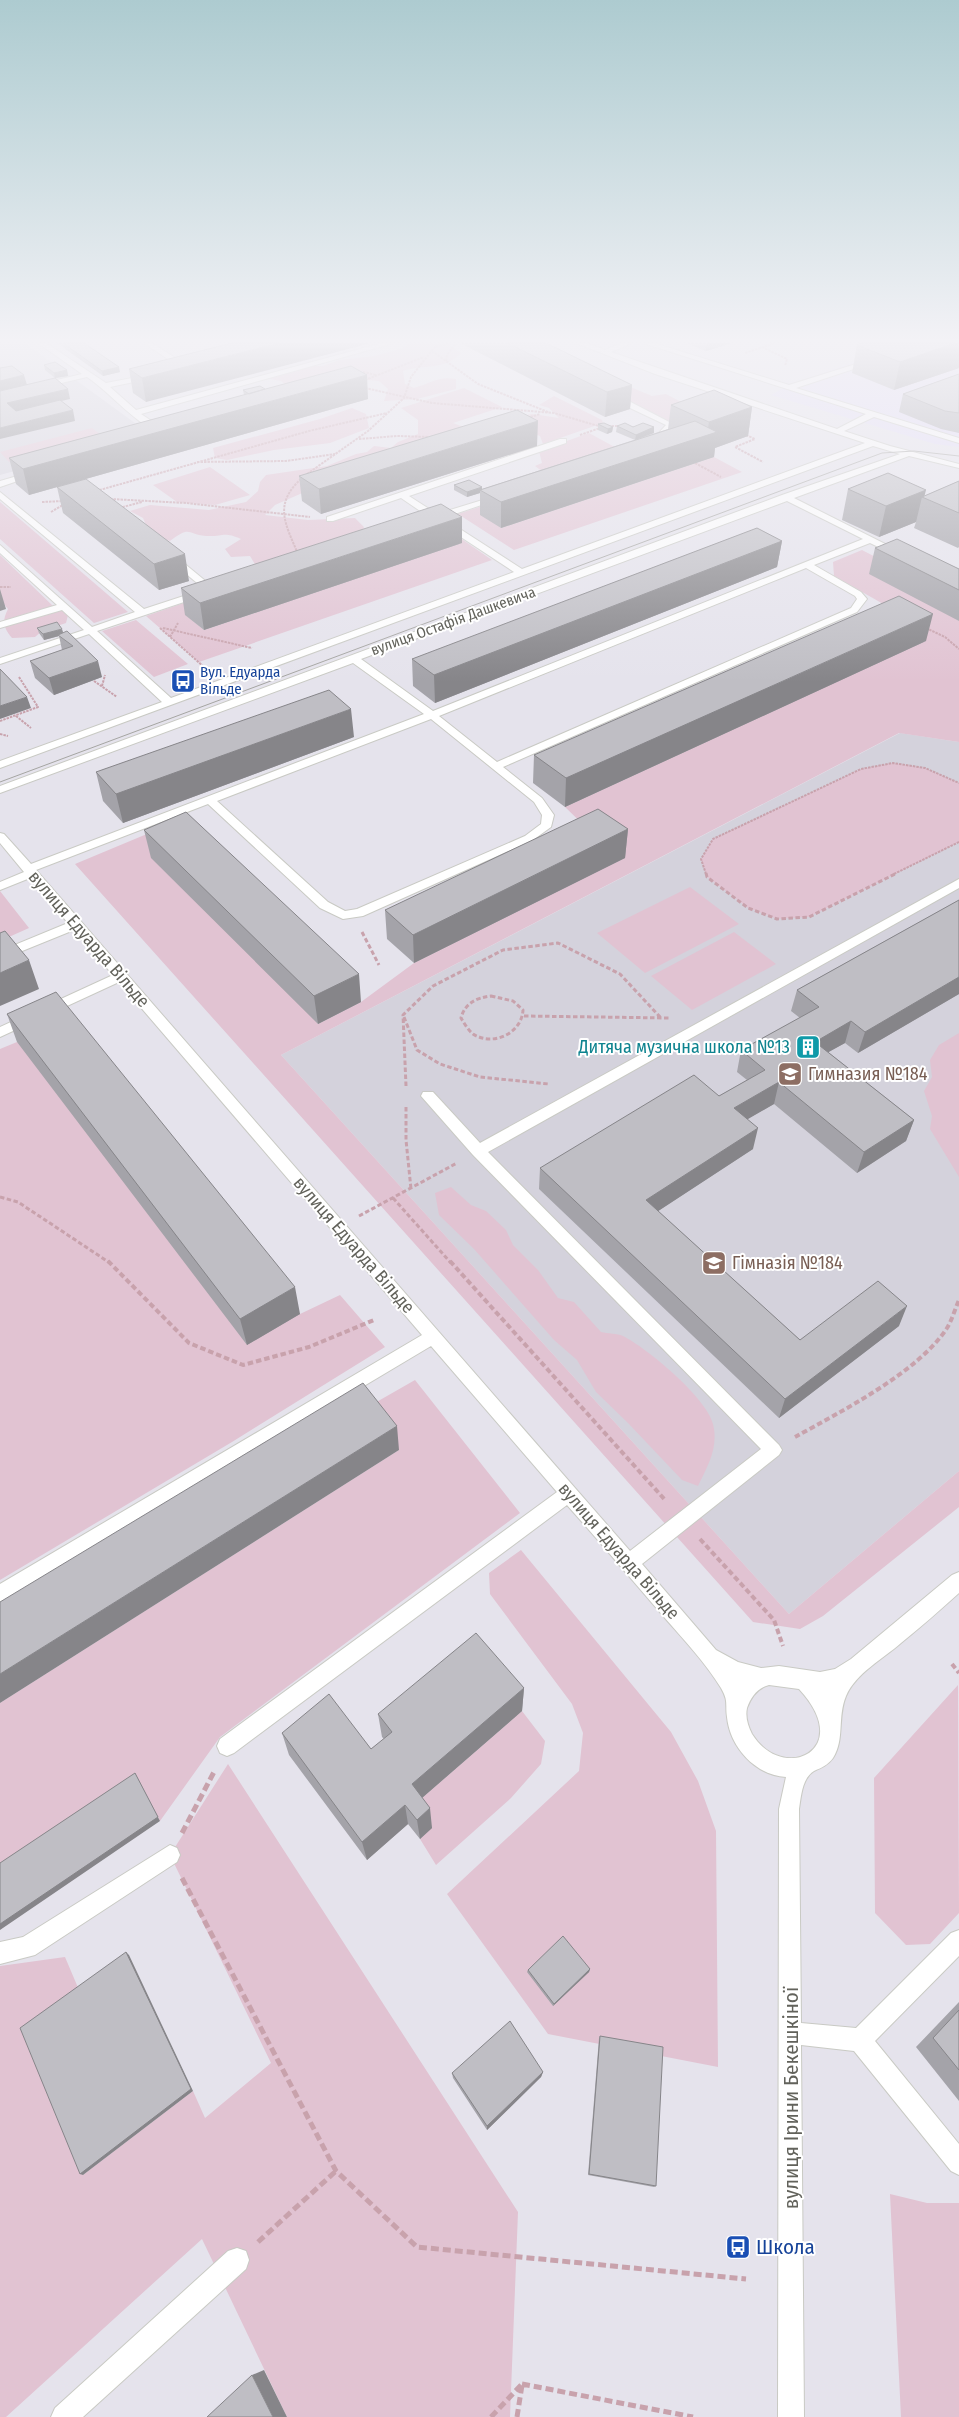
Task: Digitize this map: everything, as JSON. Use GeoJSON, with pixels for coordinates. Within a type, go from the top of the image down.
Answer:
{"type":"FeatureCollection","features":[{"type":"Feature","properties":{"kind":"street"},"geometry":{"type":"LineString","coordinates":[[330,519],[519,456]]}},
{"type":"Feature","properties":{"kind":"street","name":"вулиця Остафія Дашкевича"},"geometry":{"type":"LineString","coordinates":[[0,765],[838,456]]}},
{"type":"Feature","properties":{"kind":"street","name":"вулиця Остафія Дашкевича"},"geometry":{"type":"LineString","coordinates":[[0,790],[785,497],[901,456]]}},
{"type":"Feature","properties":{"kind":"street"},"geometry":{"type":"LineString","coordinates":[[914,456],[959,466]]}},
{"type":"Feature","properties":{"kind":"street"},"geometry":{"type":"LineString","coordinates":[[0,484],[42,471]]}},
{"type":"Feature","properties":{"kind":"street"},"geometry":{"type":"LineString","coordinates":[[421,522],[511,492]]}},
{"type":"Feature","properties":{"kind":"street"},"geometry":{"type":"LineString","coordinates":[[0,495],[142,613]]}},
{"type":"Feature","properties":{"kind":"street"},"geometry":{"type":"LineString","coordinates":[[402,495],[521,573]]}},
{"type":"Feature","properties":{"kind":"street"},"geometry":{"type":"LineString","coordinates":[[785,497],[910,559]]}},
{"type":"Feature","properties":{"kind":"street"},"geometry":{"type":"LineString","coordinates":[[0,886],[30,871],[432,716],[871,539]]}},
{"type":"Feature","properties":{"kind":"street"},"geometry":{"type":"LineString","coordinates":[[0,548],[170,703]]}},
{"type":"Feature","properties":{"kind":"street"},"geometry":{"type":"LineString","coordinates":[[0,661],[48,649],[91,630],[216,589],[166,553]]}},
{"type":"Feature","properties":{"kind":"street"},"geometry":{"type":"LineString","coordinates":[[496,766],[844,615],[861,604],[862,599],[858,594],[806,565]]}},
{"type":"Feature","properties":{"kind":"street"},"geometry":{"type":"LineString","coordinates":[[0,625],[64,606]]}},
{"type":"Feature","properties":{"kind":"street"},"geometry":{"type":"LineString","coordinates":[[210,800],[324,905],[335,913],[352,915],[529,838],[547,825],[549,819],[544,807],[496,766],[432,716],[353,658]]}},
{"type":"Feature","properties":{"kind":"street","name":"вулиця Едуарда Вільде"},"geometry":{"type":"LineString","coordinates":[[0,836],[708,1654]]}},
{"type":"Feature","properties":{"kind":"street"},"geometry":{"type":"LineString","coordinates":[[478,1151],[959,883]]}},
{"type":"Feature","properties":{"kind":"street"},"geometry":{"type":"LineString","coordinates":[[0,956],[77,924]]}},
{"type":"Feature","properties":{"kind":"street"},"geometry":{"type":"LineString","coordinates":[[0,1032],[121,976]]}},
{"type":"Feature","properties":{"kind":"street"},"geometry":{"type":"LineString","coordinates":[[428,1096],[478,1151],[773,1450],[629,1563]]}},
{"type":"Feature","properties":{"kind":"street"},"geometry":{"type":"LineString","coordinates":[[0,1594],[434,1337]]}},
{"type":"Feature","properties":{"kind":"street"},"geometry":{"type":"LineString","coordinates":[[227,1746],[569,1493]]}},
{"type":"Feature","properties":{"kind":"street"},"geometry":{"type":"LineString","coordinates":[[804,1680],[824,1704],[830,1718],[831,1733],[827,1747],[818,1759],[804,1767],[788,1769],[772,1765],[757,1756],[745,1744],[738,1728],[738,1705],[749,1685],[760,1677],[774,1674],[804,1680],[831,1681],[852,1670],[959,1581]]}},
{"type":"Feature","properties":{"kind":"street"},"geometry":{"type":"LineString","coordinates":[[708,1654],[734,1671],[760,1677]]}},
{"type":"Feature","properties":{"kind":"street"},"geometry":{"type":"LineString","coordinates":[[708,1654],[728,1682],[738,1705]]}},
{"type":"Feature","properties":{"kind":"street"},"geometry":{"type":"LineString","coordinates":[[830,1718],[838,1690],[852,1670]]}},
{"type":"Feature","properties":{"kind":"street"},"geometry":{"type":"LineString","coordinates":[[772,1765],[781,1780],[789,1809]]}},
{"type":"Feature","properties":{"kind":"street"},"geometry":{"type":"LineString","coordinates":[[789,1809],[793,1784],[804,1767]]}},
{"type":"Feature","properties":{"kind":"street","name":"вулиця Ірини Бекешкіної"},"geometry":{"type":"LineString","coordinates":[[789,1809],[791,2417]]}},
{"type":"Feature","properties":{"kind":"street"},"geometry":{"type":"LineString","coordinates":[[0,1953],[27,1947],[170,1855]]}},
{"type":"Feature","properties":{"kind":"street"},"geometry":{"type":"LineString","coordinates":[[860,2040],[959,1941]]}},
{"type":"Feature","properties":{"kind":"street"},"geometry":{"type":"LineString","coordinates":[[791,2033],[860,2040],[959,2163]]}},
{"type":"Feature","properties":{"kind":"street"},"geometry":{"type":"LineString","coordinates":[[64,2417],[237,2260]]}},
{"type":"Feature","properties":{"kind":"path"},"geometry":{"type":"LineString","coordinates":[[96,491],[218,456]]}},
{"type":"Feature","properties":{"kind":"path"},"geometry":{"type":"LineString","coordinates":[[194,462],[286,461],[319,456]]}},
{"type":"Feature","properties":{"kind":"path"},"geometry":{"type":"LineString","coordinates":[[301,561],[282,515],[287,493],[295,483],[333,456]]}},
{"type":"Feature","properties":{"kind":"path"},"geometry":{"type":"LineString","coordinates":[[751,456],[768,465]]}},
{"type":"Feature","properties":{"kind":"path"},"geometry":{"type":"LineString","coordinates":[[695,463],[726,479]]}},
{"type":"Feature","properties":{"kind":"path"},"geometry":{"type":"LineString","coordinates":[[295,483],[301,483]]}},
{"type":"Feature","properties":{"kind":"path"},"geometry":{"type":"LineString","coordinates":[[105,499],[148,501],[330,519]]}},
{"type":"Feature","properties":{"kind":"path"},"geometry":{"type":"LineString","coordinates":[[12,504],[68,500]]}},
{"type":"Feature","properties":{"kind":"path"},"geometry":{"type":"LineString","coordinates":[[114,510],[148,501]]}},
{"type":"Feature","properties":{"kind":"path"},"geometry":{"type":"LineString","coordinates":[[919,624],[944,637],[959,649]]}},
{"type":"Feature","properties":{"kind":"path"},"geometry":{"type":"LineString","coordinates":[[204,667],[158,626],[254,649]]}},
{"type":"Feature","properties":{"kind":"path"},"geometry":{"type":"LineString","coordinates":[[0,721],[38,707],[19,677],[22,654]]}},
{"type":"Feature","properties":{"kind":"path"},"geometry":{"type":"LineString","coordinates":[[94,681],[117,697]]}},
{"type":"Feature","properties":{"kind":"path"},"geometry":{"type":"LineString","coordinates":[[16,716],[31,728]]}},
{"type":"Feature","properties":{"kind":"path"},"geometry":{"type":"LineString","coordinates":[[0,734],[8,736]]}},
{"type":"Feature","properties":{"kind":"path"},"geometry":{"type":"LineString","coordinates":[[959,783],[925,768],[893,763],[861,769],[713,839],[701,858],[707,877],[748,908],[777,919],[809,917],[959,842]]}},
{"type":"Feature","properties":{"kind":"path"},"geometry":{"type":"LineString","coordinates":[[352,915],[380,965]]}},
{"type":"Feature","properties":{"kind":"path"},"geometry":{"type":"LineString","coordinates":[[592,1087],[480,1077],[440,1064],[416,1050],[403,1014],[433,986],[503,950],[558,943],[620,974],[661,1018]]}},
{"type":"Feature","properties":{"kind":"path"},"geometry":{"type":"LineString","coordinates":[[491,996],[510,999],[517,1004],[524,1016],[517,1030],[510,1035],[494,1038],[479,1036],[470,1032],[461,1018],[467,1005],[482,997],[491,996]]}},
{"type":"Feature","properties":{"kind":"path"},"geometry":{"type":"LineString","coordinates":[[524,1016],[714,1018]]}},
{"type":"Feature","properties":{"kind":"path"},"geometry":{"type":"LineString","coordinates":[[339,1227],[478,1151]]}},
{"type":"Feature","properties":{"kind":"path"},"geometry":{"type":"LineString","coordinates":[[0,1197],[18,1202],[105,1258],[188,1343],[244,1365],[309,1347],[374,1320]]}},
{"type":"Feature","properties":{"kind":"path"},"geometry":{"type":"LineString","coordinates":[[393,1198],[774,1620],[783,1646]]}},
{"type":"Feature","properties":{"kind":"path"},"geometry":{"type":"LineString","coordinates":[[773,1450],[878,1390],[905,1370],[946,1330],[959,1300]]}},
{"type":"Feature","properties":{"kind":"path"},"geometry":{"type":"LineString","coordinates":[[952,1664],[959,1673]]}},
{"type":"Feature","properties":{"kind":"path"},"geometry":{"type":"LineString","coordinates":[[227,1746],[170,1855],[336,2171],[417,2246],[746,2279]]}},
{"type":"Feature","properties":{"kind":"path"},"geometry":{"type":"LineString","coordinates":[[237,2260],[336,2171]]}},
{"type":"Feature","properties":{"kind":"path"},"geometry":{"type":"LineString","coordinates":[[491,2417],[522,2384]]}},
{"type":"Feature","properties":{"kind":"path"},"geometry":{"type":"LineString","coordinates":[[517,2417],[522,2384]]}},
{"type":"Feature","properties":{"kind":"path"},"geometry":{"type":"LineString","coordinates":[[522,2384],[693,2417]]}},
{"type":"Feature","properties":{"kind":"shaded area"},"geometry":{"type":"Polygon","coordinates":[[[0,456],[70,456],[0,475],[0,456]]]}},
{"type":"Feature","properties":{"kind":"shaded area"},"geometry":{"type":"Polygon","coordinates":[[[3,456],[33,456],[9,462],[3,456]]]}},
{"type":"Feature","properties":{"kind":"shaded area"},"geometry":{"type":"Polygon","coordinates":[[[215,456],[247,456],[227,460],[215,458],[215,456]]]}},
{"type":"Feature","properties":{"kind":"shaded area"},"geometry":{"type":"Polygon","coordinates":[[[352,456],[398,456],[316,487],[275,505],[265,515],[308,520],[355,518],[364,527],[360,537],[256,566],[250,556],[231,557],[225,549],[241,539],[230,535],[206,536],[185,532],[170,541],[153,533],[147,527],[143,518],[130,511],[150,505],[209,510],[246,502],[258,491],[260,482],[266,475],[327,466],[352,456]]]}},
{"type":"Feature","properties":{"kind":"shaded area"},"geometry":{"type":"Polygon","coordinates":[[[540,456],[609,456],[550,477],[535,466],[542,463],[540,456]]]}},
{"type":"Feature","properties":{"kind":"shaded area"},"geometry":{"type":"Polygon","coordinates":[[[714,457],[742,472],[514,550],[458,514],[491,503],[501,528],[714,457]]]}},
{"type":"Feature","properties":{"kind":"shaded area"},"geometry":{"type":"Polygon","coordinates":[[[210,467],[250,495],[215,505],[177,502],[153,485],[210,467]]]}},
{"type":"Feature","properties":{"kind":"shaded area"},"geometry":{"type":"Polygon","coordinates":[[[0,502],[128,612],[94,623],[0,539],[0,502]]]}},
{"type":"Feature","properties":{"kind":"shaded area"},"geometry":{"type":"Polygon","coordinates":[[[437,522],[492,560],[199,662],[146,616],[204,596],[215,605],[186,615],[204,630],[461,543],[437,522]]]}},
{"type":"Feature","properties":{"kind":"shaded area"},"geometry":{"type":"Polygon","coordinates":[[[862,550],[891,565],[959,621],[959,742],[899,733],[281,1055],[789,1614],[959,1471],[959,1507],[823,1616],[800,1629],[753,1622],[75,864],[178,821],[318,1024],[361,1002],[414,963],[624,858],[596,837],[565,807],[925,641],[885,605],[834,576],[833,562],[862,550]]]}},
{"type":"Feature","properties":{"kind":"shaded area"},"geometry":{"type":"Polygon","coordinates":[[[0,555],[52,605],[62,609],[68,615],[66,623],[42,631],[35,637],[12,638],[4,624],[8,609],[0,599],[0,555]]]}},
{"type":"Feature","properties":{"kind":"shaded area"},"geometry":{"type":"Polygon","coordinates":[[[136,620],[188,664],[154,677],[102,631],[136,620]]]}},
{"type":"Feature","properties":{"kind":"shaded area","name":"Гімназія №184"},"geometry":{"type":"Polygon","coordinates":[[[900,733],[959,742],[959,1471],[789,1614],[281,1055],[900,733]]]}},
{"type":"Feature","properties":{"kind":"shaded area"},"geometry":{"type":"Polygon","coordinates":[[[893,763],[925,768],[959,783],[959,842],[809,917],[777,919],[748,908],[707,877],[701,859],[713,839],[861,769],[893,763]]]}},
{"type":"Feature","properties":{"kind":"shaded area"},"geometry":{"type":"Polygon","coordinates":[[[690,887],[739,924],[645,973],[597,933],[690,887]]]}},
{"type":"Feature","properties":{"kind":"shaded area"},"geometry":{"type":"Polygon","coordinates":[[[0,891],[29,928],[0,941],[0,891]]]}},
{"type":"Feature","properties":{"kind":"shaded area"},"geometry":{"type":"Polygon","coordinates":[[[734,932],[776,964],[692,1010],[651,976],[734,932]]]}},
{"type":"Feature","properties":{"kind":"shaded area"},"geometry":{"type":"Polygon","coordinates":[[[959,1033],[959,1177],[930,1129],[932,1116],[924,1091],[932,1077],[930,1060],[939,1045],[959,1033]]]}},
{"type":"Feature","properties":{"kind":"shaded area"},"geometry":{"type":"Polygon","coordinates":[[[17,1042],[300,1314],[340,1295],[385,1347],[232,1442],[0,1580],[0,1049],[17,1042]]]}},
{"type":"Feature","properties":{"kind":"shaded area"},"geometry":{"type":"Polygon","coordinates":[[[451,1187],[471,1205],[486,1211],[506,1230],[513,1245],[538,1270],[558,1298],[574,1302],[601,1332],[618,1334],[634,1342],[675,1375],[700,1401],[713,1424],[714,1441],[711,1457],[698,1486],[682,1480],[596,1392],[577,1360],[554,1340],[474,1249],[439,1215],[435,1193],[451,1187]]]}},
{"type":"Feature","properties":{"kind":"shaded area"},"geometry":{"type":"Polygon","coordinates":[[[415,1380],[520,1513],[220,1737],[160,1821],[137,1777],[0,1868],[0,1703],[399,1450],[366,1408],[415,1380]]]}},
{"type":"Feature","properties":{"kind":"shaded area"},"geometry":{"type":"Polygon","coordinates":[[[521,1550],[671,1732],[698,1781],[716,1831],[718,2067],[548,2034],[447,1894],[579,1771],[583,1733],[572,1704],[490,1594],[489,1573],[521,1550]]]}},
{"type":"Feature","properties":{"kind":"shaded area"},"geometry":{"type":"Polygon","coordinates":[[[958,1685],[959,1913],[930,1944],[906,1945],[875,1913],[874,1778],[958,1685]]]}},
{"type":"Feature","properties":{"kind":"shaded area"},"geometry":{"type":"Polygon","coordinates":[[[522,1711],[545,1741],[541,1764],[511,1798],[436,1865],[420,1839],[432,1827],[415,1804],[522,1711]]]}},
{"type":"Feature","properties":{"kind":"shaded area"},"geometry":{"type":"Polygon","coordinates":[[[228,1764],[518,2212],[510,2417],[287,2417],[202,2239],[6,2417],[0,2417],[0,1966],[65,1957],[79,1990],[83,2175],[193,2091],[205,2118],[271,2063],[170,1855],[228,1764]]]}},
{"type":"Feature","properties":{"kind":"shaded area"},"geometry":{"type":"Polygon","coordinates":[[[890,2194],[927,2203],[959,2203],[959,2417],[901,2417],[890,2194]]]}},
{"type":"Feature","properties":{"kind":"building"},"geometry":{"type":"Polygon","coordinates":[[[17,456],[71,456],[23,469],[9,458],[17,456]]]}},
{"type":"Feature","properties":{"kind":"building"},"geometry":{"type":"Polygon","coordinates":[[[366,456],[426,456],[319,489],[299,476],[366,456]]]}},
{"type":"Feature","properties":{"kind":"building"},"geometry":{"type":"Polygon","coordinates":[[[587,456],[644,456],[501,502],[480,490],[587,456]]]}},
{"type":"Feature","properties":{"kind":"building"},"geometry":{"type":"Polygon","coordinates":[[[888,473],[926,490],[886,506],[848,489],[888,473]]]}},
{"type":"Feature","properties":{"kind":"building"},"geometry":{"type":"Polygon","coordinates":[[[86,479],[185,554],[154,564],[57,487],[86,479]]]}},
{"type":"Feature","properties":{"kind":"building"},"geometry":{"type":"Polygon","coordinates":[[[469,480],[482,487],[467,492],[454,485],[469,480]]]}},
{"type":"Feature","properties":{"kind":"building"},"geometry":{"type":"Polygon","coordinates":[[[959,481],[959,513],[922,497],[959,481]]]}},
{"type":"Feature","properties":{"kind":"building"},"geometry":{"type":"Polygon","coordinates":[[[441,504],[462,517],[200,603],[181,588],[441,504]]]}},
{"type":"Feature","properties":{"kind":"building"},"geometry":{"type":"Polygon","coordinates":[[[757,528],[782,541],[434,675],[412,659],[757,528]]]}},
{"type":"Feature","properties":{"kind":"building"},"geometry":{"type":"Polygon","coordinates":[[[897,539],[959,569],[959,590],[875,548],[897,539]]]}},
{"type":"Feature","properties":{"kind":"building"},"geometry":{"type":"Polygon","coordinates":[[[899,596],[933,614],[566,778],[534,755],[899,596]]]}},
{"type":"Feature","properties":{"kind":"building"},"geometry":{"type":"Polygon","coordinates":[[[57,622],[62,629],[43,634],[37,628],[57,622]]]}},
{"type":"Feature","properties":{"kind":"building"},"geometry":{"type":"Polygon","coordinates":[[[67,631],[98,661],[49,678],[30,661],[73,646],[58,635],[67,631]]]}},
{"type":"Feature","properties":{"kind":"building"},"geometry":{"type":"Polygon","coordinates":[[[0,669],[27,697],[0,706],[0,669]]]}},
{"type":"Feature","properties":{"kind":"building"},"geometry":{"type":"Polygon","coordinates":[[[329,690],[351,709],[116,794],[96,772],[329,690]]]}},
{"type":"Feature","properties":{"kind":"building"},"geometry":{"type":"Polygon","coordinates":[[[598,809],[628,829],[413,935],[385,910],[598,809]]]}},
{"type":"Feature","properties":{"kind":"building"},"geometry":{"type":"Polygon","coordinates":[[[186,812],[359,974],[314,996],[144,830],[186,812]]]}},
{"type":"Feature","properties":{"kind":"building"},"geometry":{"type":"Polygon","coordinates":[[[959,900],[959,977],[865,1032],[851,1021],[815,1042],[914,1120],[864,1152],[779,1082],[734,1108],[758,1128],[646,1200],[800,1340],[878,1281],[907,1306],[785,1399],[540,1168],[694,1075],[719,1096],[765,1070],[741,1050],[819,1007],[797,990],[959,900]]]}},
{"type":"Feature","properties":{"kind":"building"},"geometry":{"type":"Polygon","coordinates":[[[5,931],[29,960],[0,973],[0,933],[5,931]]]}},
{"type":"Feature","properties":{"kind":"building"},"geometry":{"type":"Polygon","coordinates":[[[56,992],[295,1287],[240,1319],[7,1014],[56,992]]]}},
{"type":"Feature","properties":{"kind":"building"},"geometry":{"type":"Polygon","coordinates":[[[363,1383],[397,1426],[0,1674],[0,1602],[363,1383]]]}},
{"type":"Feature","properties":{"kind":"building"},"geometry":{"type":"Polygon","coordinates":[[[476,1633],[524,1688],[412,1784],[430,1808],[417,1820],[405,1805],[362,1842],[282,1733],[329,1694],[371,1749],[392,1732],[378,1714],[476,1633]]]}},
{"type":"Feature","properties":{"kind":"building"},"geometry":{"type":"Polygon","coordinates":[[[135,1773],[158,1817],[0,1924],[0,1863],[135,1773]]]}},
{"type":"Feature","properties":{"kind":"building"},"geometry":{"type":"Polygon","coordinates":[[[563,1936],[590,1969],[554,2004],[528,1970],[563,1936]]]}},
{"type":"Feature","properties":{"kind":"building"},"geometry":{"type":"Polygon","coordinates":[[[126,1952],[191,2089],[80,2174],[20,2028],[126,1952]]]}},
{"type":"Feature","properties":{"kind":"building"},"geometry":{"type":"Polygon","coordinates":[[[959,2010],[959,2070],[933,2038],[959,2010]]]}},
{"type":"Feature","properties":{"kind":"building"},"geometry":{"type":"Polygon","coordinates":[[[510,2021],[543,2072],[487,2126],[452,2073],[510,2021]]]}},
{"type":"Feature","properties":{"kind":"building"},"geometry":{"type":"Polygon","coordinates":[[[600,2036],[663,2047],[656,2186],[589,2174],[600,2036]]]}},
{"type":"Feature","properties":{"kind":"building"},"geometry":{"type":"Polygon","coordinates":[[[252,2375],[273,2417],[207,2417],[252,2375]]]}},
{"type":"Feature","properties":{"kind":"tram line"},"geometry":{"type":"LineString","coordinates":[[0,782],[875,456]]}},
{"type":"Feature","properties":{"kind":"place","name":"Вул. Едуарда Вільде"},"geometry":{"type":"Point","coordinates":[183,681]}},
{"type":"Feature","properties":{"kind":"place","name":"Дитяча музична школа №13"},"geometry":{"type":"Point","coordinates":[808,1047]}},
{"type":"Feature","properties":{"kind":"place","name":"Гимназия №184"},"geometry":{"type":"Point","coordinates":[790,1074]}},
{"type":"Feature","properties":{"kind":"place","name":"Гімназія №184"},"geometry":{"type":"Point","coordinates":[714,1263]}},
{"type":"Feature","properties":{"kind":"place","name":"Школа"},"geometry":{"type":"Point","coordinates":[738,2247]}}]}
